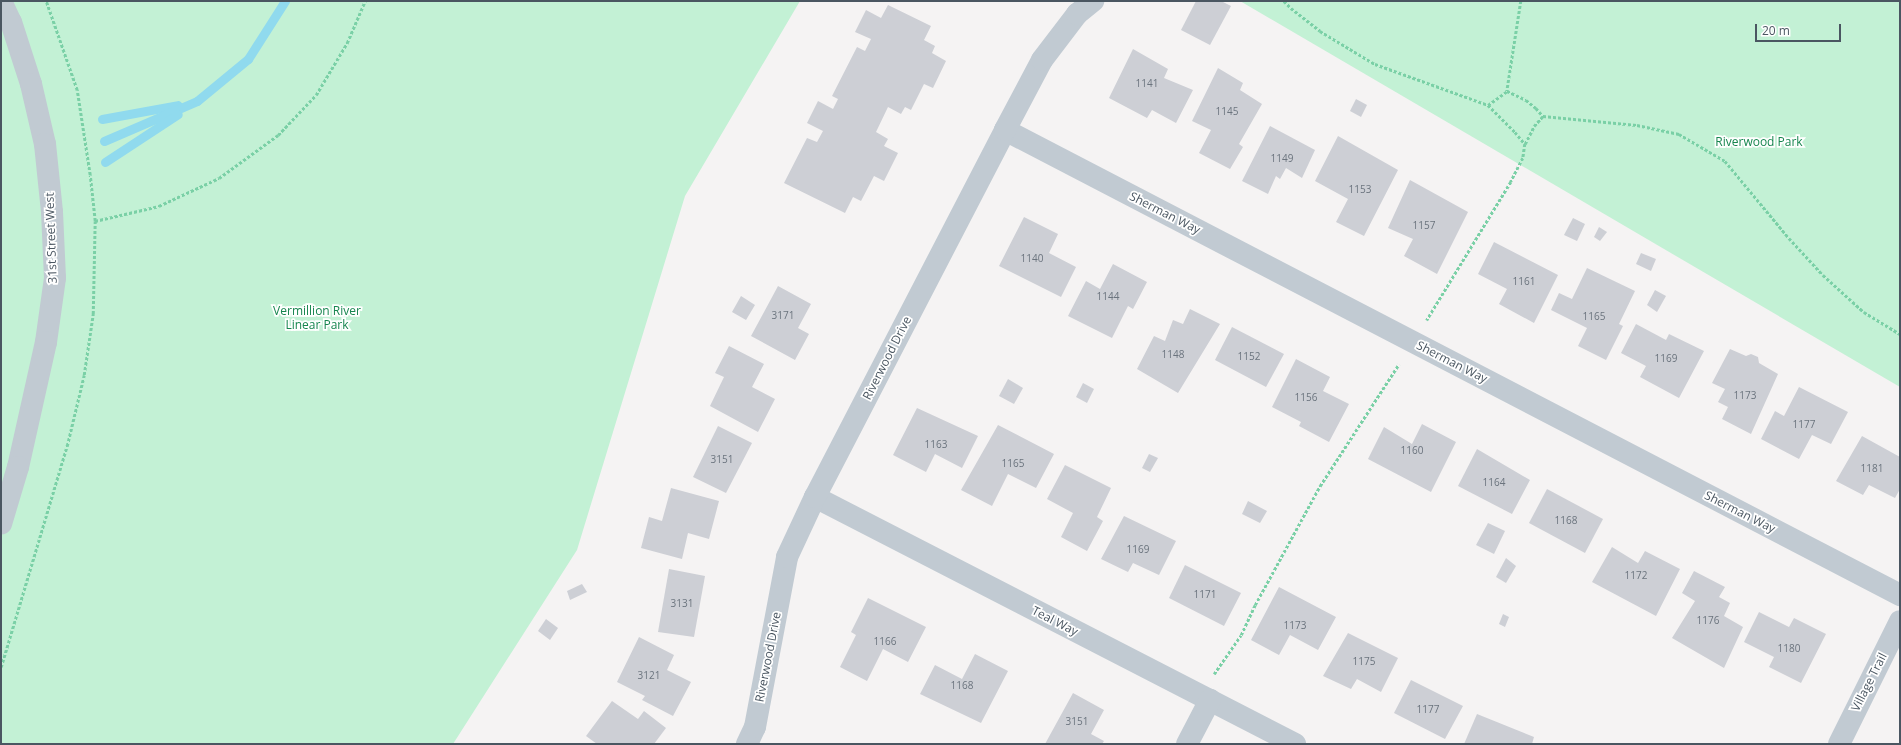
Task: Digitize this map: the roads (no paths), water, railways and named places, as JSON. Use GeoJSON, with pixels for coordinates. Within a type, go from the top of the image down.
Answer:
{"type":"FeatureCollection","features":[{"type":"Feature","properties":{"kind":"street","name":"31st Street West"},"geometry":{"type":"LineString","coordinates":[[1,1],[11,22],[31,84],[45,144],[52,212],[55,278],[46,342],[18,467],[1,524]]}},
{"type":"Feature","properties":{"kind":"street","name":"Riverwood Drive"},"geometry":{"type":"LineString","coordinates":[[747,744],[755,727],[787,557],[815,497],[1042,60],[1077,14],[1093,1]]}},
{"type":"Feature","properties":{"kind":"street","name":"Sherman Way"},"geometry":{"type":"LineString","coordinates":[[1005,130],[1900,595]]}},
{"type":"Feature","properties":{"kind":"street","name":"Teal Way"},"geometry":{"type":"LineString","coordinates":[[815,497],[1295,744]]}},
{"type":"Feature","properties":{"kind":"street","name":"Village Trail"},"geometry":{"type":"LineString","coordinates":[[1839,744],[1900,621]]}},
{"type":"Feature","properties":{"kind":"street"},"geometry":{"type":"LineString","coordinates":[[1187,744],[1210,700]]}},
{"type":"Feature","properties":{"kind":"waterway"},"geometry":{"type":"LineString","coordinates":[[104,141],[197,101],[248,59],[285,1]]}},
{"type":"Feature","properties":{"kind":"waterway"},"geometry":{"type":"LineString","coordinates":[[102,119],[178,105]]}},
{"type":"Feature","properties":{"kind":"waterway"},"geometry":{"type":"LineString","coordinates":[[105,162],[178,114]]}},
{"type":"Feature","properties":{"kind":"park label","name":"Riverwood Park"},"geometry":{"type":"Point","coordinates":[1759,142]}},
{"type":"Feature","properties":{"kind":"park label","name":"Vermillion River Linear Park"},"geometry":{"type":"Point","coordinates":[317,318]}}]}
